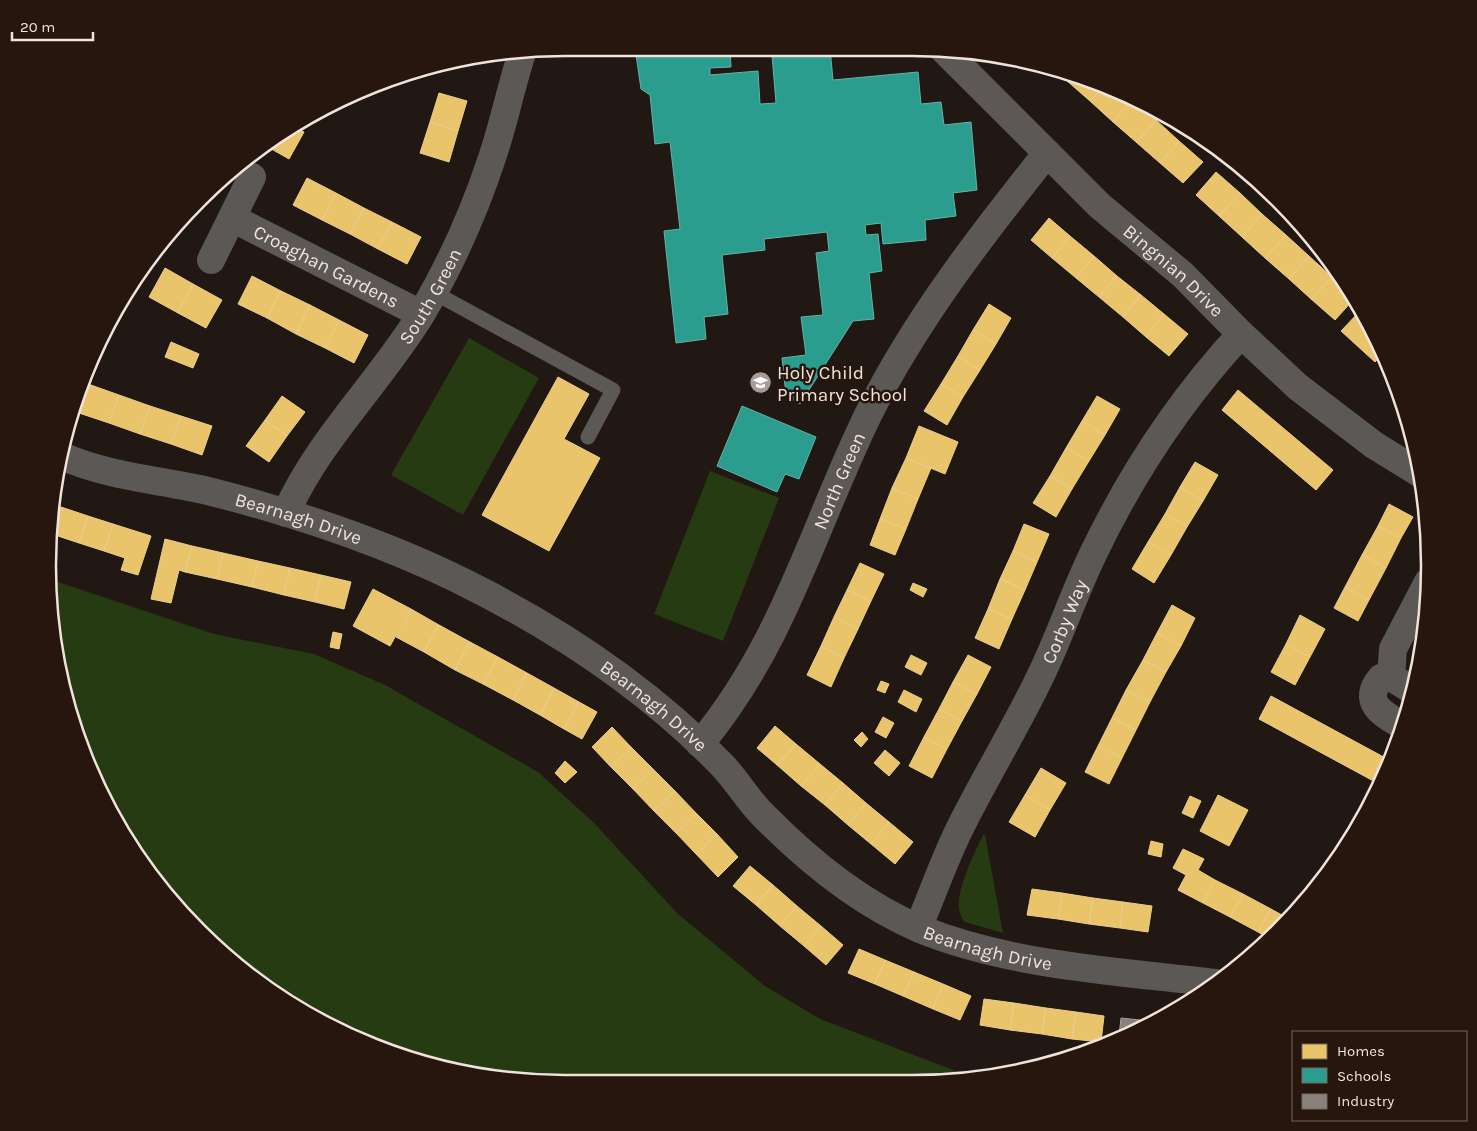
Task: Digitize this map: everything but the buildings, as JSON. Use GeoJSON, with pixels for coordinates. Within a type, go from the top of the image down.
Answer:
{"type":"FeatureCollection","features":[{"type":"Feature","properties":{"kind":"street","name":"South Green"},"geometry":{"type":"LineString","coordinates":[[286,513],[302,479],[427,303],[474,208],[493,154],[520,58]]}},
{"type":"Feature","properties":{"kind":"street","name":"Bingnian Drive"},"geometry":{"type":"LineString","coordinates":[[952,58],[1100,206],[1183,275],[1241,334],[1298,387],[1337,418],[1411,468]]}},
{"type":"Feature","properties":{"kind":"street","name":"North Green"},"geometry":{"type":"LineString","coordinates":[[700,744],[736,698],[775,630],[868,415],[908,342],[960,264],[1048,153]]}},
{"type":"Feature","properties":{"kind":"street"},"geometry":{"type":"LineString","coordinates":[[211,260],[252,177]]}},
{"type":"Feature","properties":{"kind":"street","name":"Croaghan Gardens"},"geometry":{"type":"LineString","coordinates":[[232,218],[427,303]]}},
{"type":"Feature","properties":{"kind":"street","name":"Corby Way"},"geometry":{"type":"LineString","coordinates":[[918,928],[962,824],[1018,723],[1054,647],[1088,565],[1124,495],[1205,373],[1241,334]]}},
{"type":"Feature","properties":{"kind":"street","name":"Bearnagh Drive"},"geometry":{"type":"LineString","coordinates":[[68,458],[118,472],[208,491],[286,513],[409,556],[483,592],[583,651],[628,684],[700,744],[723,766],[760,812],[790,842],[836,880],[876,906],[918,928],[964,944],[1012,956],[1204,982]]}},
{"type":"Feature","properties":{"kind":"street"},"geometry":{"type":"LineString","coordinates":[[1402,684],[1393,649],[1420,597]]}},
{"type":"Feature","properties":{"kind":"street"},"geometry":{"type":"LineString","coordinates":[[1396,721],[1381,713],[1374,704],[1374,686],[1381,678],[1402,684]]}},
{"type":"Feature","properties":{"kind":"lane"},"geometry":{"type":"LineString","coordinates":[[427,303],[613,390],[588,437]]}},
{"type":"Feature","properties":{"kind":"green space"},"geometry":{"type":"Polygon","coordinates":[[[469,338],[539,378],[463,515],[391,475],[469,338]]]}},
{"type":"Feature","properties":{"kind":"green space"},"geometry":{"type":"Polygon","coordinates":[[[710,471],[779,498],[723,641],[654,614],[710,471]]]}},
{"type":"Feature","properties":{"kind":"green space"},"geometry":{"type":"Polygon","coordinates":[[[56,581],[214,634],[314,654],[385,685],[538,772],[594,823],[678,914],[765,986],[820,1019],[959,1072],[911,1075],[532,1074],[466,1065],[402,1048],[371,1036],[311,1007],[255,970],[205,926],[161,876],[124,820],[95,760],[83,729],[66,665],[56,581]]]}},
{"type":"Feature","properties":{"kind":"green space"},"geometry":{"type":"Polygon","coordinates":[[[983,835],[985,835],[1003,933],[965,922],[960,914],[960,892],[983,835]]]}},
{"type":"Feature","properties":{"kind":"place","name":"Holy Child Primary School"},"geometry":{"type":"Point","coordinates":[761,383]}}]}
